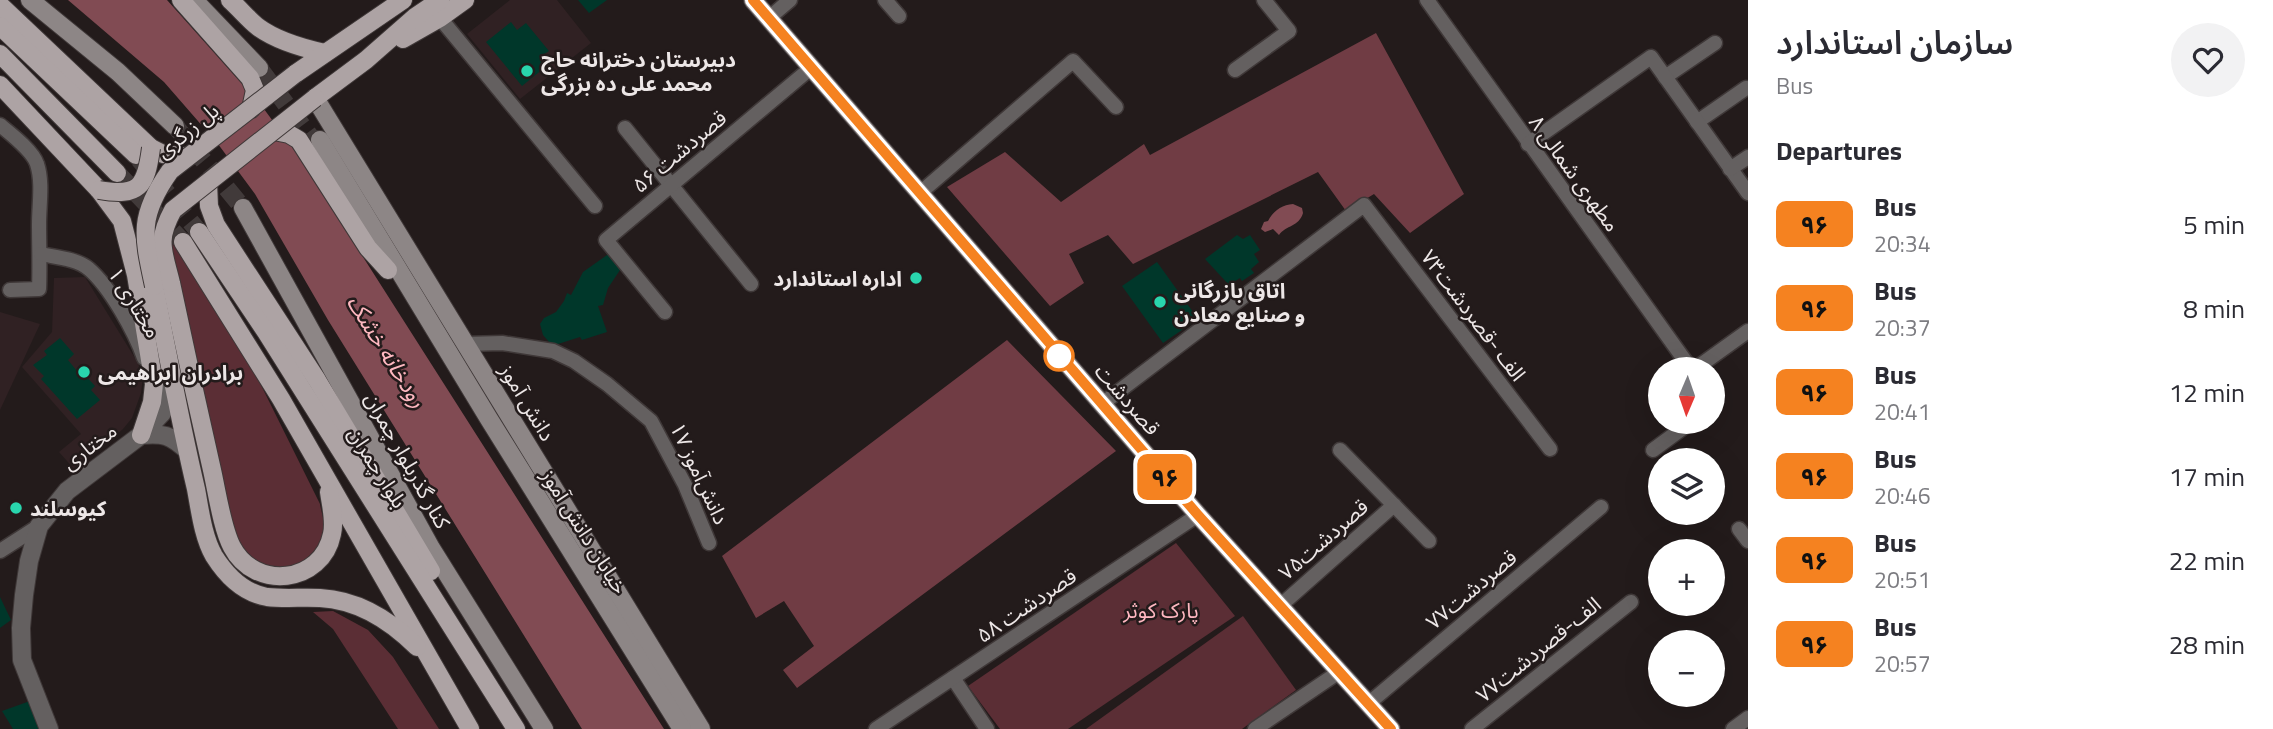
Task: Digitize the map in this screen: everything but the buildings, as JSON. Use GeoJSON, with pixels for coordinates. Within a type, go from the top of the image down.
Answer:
{"type":"FeatureCollection","features":[{"type":"Feature","properties":{"kind":"main road"},"geometry":{"type":"LineString","coordinates":[[30,0],[118,72],[175,126]]}},
{"type":"Feature","properties":{"kind":"main road"},"geometry":{"type":"LineString","coordinates":[[181,0],[255,67]]}},
{"type":"Feature","properties":{"kind":"main road"},"geometry":{"type":"LineString","coordinates":[[194,0],[255,67]]}},
{"type":"Feature","properties":{"kind":"main road"},"geometry":{"type":"LineString","coordinates":[[203,0],[255,67]]}},
{"type":"Feature","properties":{"kind":"main road"},"geometry":{"type":"LineString","coordinates":[[230,0],[260,28],[276,37],[299,47],[325,53]]}},
{"type":"Feature","properties":{"kind":"main road"},"geometry":{"type":"LineString","coordinates":[[346,37],[383,0]]}},
{"type":"Feature","properties":{"kind":"main road"},"geometry":{"type":"LineString","coordinates":[[346,37],[403,0]]}},
{"type":"Feature","properties":{"kind":"main road"},"geometry":{"type":"LineString","coordinates":[[433,664],[394,627],[359,605],[324,598],[267,597],[243,588],[225,572],[212,553],[174,382],[162,284],[161,243],[163,228],[173,210],[208,182],[366,60],[415,17],[465,0]]}},
{"type":"Feature","properties":{"kind":"main road","name":"قصردشت"},"geometry":{"type":"LineString","coordinates":[[753,0],[1198,515],[1391,729]]}},
{"type":"Feature","properties":{"kind":"main road"},"geometry":{"type":"LineString","coordinates":[[0,5],[143,152],[148,170],[137,189],[117,193],[99,190]]}},
{"type":"Feature","properties":{"kind":"main road"},"geometry":{"type":"LineString","coordinates":[[0,26],[143,152],[187,157]]}},
{"type":"Feature","properties":{"kind":"main road","name":"پل زرگری"},"geometry":{"type":"LineString","coordinates":[[162,284],[144,239],[147,212],[154,192],[170,171],[187,157],[346,37]]}},
{"type":"Feature","properties":{"kind":"main road"},"geometry":{"type":"LineString","coordinates":[[0,54],[117,173]]}},
{"type":"Feature","properties":{"kind":"main road"},"geometry":{"type":"LineString","coordinates":[[251,109],[255,90],[250,78],[255,67]]}},
{"type":"Feature","properties":{"kind":"main road"},"geometry":{"type":"LineString","coordinates":[[0,85],[99,190],[121,220],[136,275],[153,384],[152,402],[141,435]]}},
{"type":"Feature","properties":{"kind":"main road","name":"دانش آموز"},"geometry":{"type":"LineString","coordinates":[[315,98],[701,729]]}},
{"type":"Feature","properties":{"kind":"main road"},"geometry":{"type":"LineString","coordinates":[[274,131],[289,134],[315,147]]}},
{"type":"Feature","properties":{"kind":"main road","name":"خیابان دانش آموز"},"geometry":{"type":"LineString","coordinates":[[315,147],[368,248],[388,270],[669,729]]}},
{"type":"Feature","properties":{"kind":"main road","name":"خیابان دانش آموز"},"geometry":{"type":"LineString","coordinates":[[315,147],[682,729]]}},
{"type":"Feature","properties":{"kind":"main road"},"geometry":{"type":"LineString","coordinates":[[208,182],[209,206],[216,225],[317,380],[450,603],[463,644]]}},
{"type":"Feature","properties":{"kind":"main road","name":"کنار گذربلوار چمران"},"geometry":{"type":"LineString","coordinates":[[243,208],[430,548],[544,729]]}},
{"type":"Feature","properties":{"kind":"main road","name":"بلوار چمران"},"geometry":{"type":"LineString","coordinates":[[470,729],[274,388],[191,237],[266,332],[516,729]]}},
{"type":"Feature","properties":{"kind":"main road"},"geometry":{"type":"LineString","coordinates":[[162,284],[189,371],[231,545],[244,563],[253,570],[279,578],[299,574],[318,563],[332,535],[333,516],[326,478]]}},
{"type":"Feature","properties":{"kind":"street"},"geometry":{"type":"LineString","coordinates":[[769,18],[790,0]]}},
{"type":"Feature","properties":{"kind":"street"},"geometry":{"type":"LineString","coordinates":[[885,0],[899,16]]}},
{"type":"Feature","properties":{"kind":"street"},"geometry":{"type":"LineString","coordinates":[[1235,70],[1289,31],[1264,0]]}},
{"type":"Feature","properties":{"kind":"street","name":"۸ مطهری شمالی"},"geometry":{"type":"LineString","coordinates":[[1427,0],[1528,144],[1684,357]]}},
{"type":"Feature","properties":{"kind":"street"},"geometry":{"type":"LineString","coordinates":[[440,9],[595,206]]}},
{"type":"Feature","properties":{"kind":"street"},"geometry":{"type":"LineString","coordinates":[[1665,77],[1715,43]]}},
{"type":"Feature","properties":{"kind":"street"},"geometry":{"type":"LineString","coordinates":[[1528,144],[1651,57],[1748,193]]}},
{"type":"Feature","properties":{"kind":"street"},"geometry":{"type":"LineString","coordinates":[[920,194],[1073,61],[1116,107]]}},
{"type":"Feature","properties":{"kind":"street","name":"۵۶ قصردشت"},"geometry":{"type":"LineString","coordinates":[[665,312],[606,240],[811,68]]}},
{"type":"Feature","properties":{"kind":"street"},"geometry":{"type":"LineString","coordinates":[[1697,121],[1746,88]]}},
{"type":"Feature","properties":{"kind":"street"},"geometry":{"type":"LineString","coordinates":[[0,125],[16,138],[37,163],[40,191],[39,289],[10,290]]}},
{"type":"Feature","properties":{"kind":"street"},"geometry":{"type":"LineString","coordinates":[[625,128],[751,284]]}},
{"type":"Feature","properties":{"kind":"street"},"geometry":{"type":"LineString","coordinates":[[1730,169],[1748,157]]}},
{"type":"Feature","properties":{"kind":"street","name":"الف -قصردشت۷۳"},"geometry":{"type":"LineString","coordinates":[[1102,404],[1364,205],[1550,449]]}},
{"type":"Feature","properties":{"kind":"street","name":"۱ مختاری"},"geometry":{"type":"LineString","coordinates":[[41,254],[88,267],[111,296],[139,342],[153,384]]}},
{"type":"Feature","properties":{"kind":"street"},"geometry":{"type":"LineString","coordinates":[[1710,357],[1748,331]]}},
{"type":"Feature","properties":{"kind":"street","name":"دانش‌آموز ۱۷"},"geometry":{"type":"LineString","coordinates":[[466,344],[502,342],[553,352],[574,361],[607,384],[651,421],[685,485],[709,543]]}},
{"type":"Feature","properties":{"kind":"street","name":"مختاری"},"geometry":{"type":"LineString","coordinates":[[49,729],[22,660],[20,628],[29,561],[39,526],[67,491],[141,435],[162,413],[174,382]]}},
{"type":"Feature","properties":{"kind":"street"},"geometry":{"type":"LineString","coordinates":[[141,435],[157,433],[172,437],[187,450]]}},
{"type":"Feature","properties":{"kind":"street"},"geometry":{"type":"LineString","coordinates":[[1656,448],[1675,434]]}},
{"type":"Feature","properties":{"kind":"street"},"geometry":{"type":"LineString","coordinates":[[1340,450],[1429,541]]}},
{"type":"Feature","properties":{"kind":"street","name":"قصردشت۷۵"},"geometry":{"type":"LineString","coordinates":[[1280,606],[1394,505]]}},
{"type":"Feature","properties":{"kind":"street","name":"قصردشت۷۷"},"geometry":{"type":"LineString","coordinates":[[1368,704],[1601,507]]}},
{"type":"Feature","properties":{"kind":"street","name":"قصردشت ۵۸"},"geometry":{"type":"LineString","coordinates":[[876,729],[1198,515]]}},
{"type":"Feature","properties":{"kind":"street"},"geometry":{"type":"LineString","coordinates":[[0,551],[39,526]]}},
{"type":"Feature","properties":{"kind":"street","name":"۷۷الف-قصردشت"},"geometry":{"type":"LineString","coordinates":[[1472,729],[1631,602]]}},
{"type":"Feature","properties":{"kind":"street"},"geometry":{"type":"LineString","coordinates":[[1255,729],[1339,671]]}},
{"type":"Feature","properties":{"kind":"street"},"geometry":{"type":"LineString","coordinates":[[953,678],[988,729]]}},
{"type":"Feature","properties":{"kind":"street"},"geometry":{"type":"LineString","coordinates":[[1733,729],[1748,718]]}},
{"type":"Feature","properties":{"kind":"shaded area","name":"دبیرستان دخترانه حاج محمد علی ده بزرگی"},"geometry":{"type":"Polygon","coordinates":[[[510,0],[557,0],[591,43],[520,99],[467,34],[510,0]]]}},
{"type":"Feature","properties":{"kind":"shaded area"},"geometry":{"type":"Polygon","coordinates":[[[1376,33],[1464,194],[1410,233],[1374,194],[1346,211],[1318,172],[1133,264],[1108,235],[1069,254],[1084,283],[1050,306],[947,187],[1005,152],[1061,202],[1144,144],[1150,155],[1376,33]]]}},
{"type":"Feature","properties":{"kind":"shaded area","name":"برادران ابراهیمی"},"geometry":{"type":"Polygon","coordinates":[[[85,277],[138,363],[143,378],[132,418],[75,470],[59,452],[81,434],[22,367],[52,332],[54,278],[85,277]]]}},
{"type":"Feature","properties":{"kind":"shaded area"},"geometry":{"type":"Polygon","coordinates":[[[0,312],[40,324],[0,410],[0,312]]]}},
{"type":"Feature","properties":{"kind":"shaded area"},"geometry":{"type":"Polygon","coordinates":[[[1007,340],[1116,451],[797,688],[783,670],[814,646],[784,601],[756,618],[722,556],[1007,340]]]}},
{"type":"Feature","properties":{"kind":"green space"},"geometry":{"type":"Polygon","coordinates":[[[171,243],[182,253],[247,357],[320,504],[324,523],[323,536],[312,553],[295,566],[276,570],[261,566],[239,543],[234,532],[197,373],[171,243]]]}},
{"type":"Feature","properties":{"kind":"green space","name":"پارک کوثر"},"geometry":{"type":"Polygon","coordinates":[[[1176,543],[1235,616],[1068,729],[1000,729],[968,686],[1176,543]]]}},
{"type":"Feature","properties":{"kind":"green space"},"geometry":{"type":"Polygon","coordinates":[[[333,611],[368,630],[393,657],[439,729],[398,729],[333,629],[313,612],[333,611]]]}},
{"type":"Feature","properties":{"kind":"green space"},"geometry":{"type":"Polygon","coordinates":[[[1243,616],[1296,690],[1242,729],[1086,729],[1243,616]]]}},
{"type":"Feature","properties":{"kind":"water","name":"رودخانه خشک"},"geometry":{"type":"Polygon","coordinates":[[[68,0],[167,0],[261,105],[298,155],[664,729],[582,729],[328,320],[255,194],[218,144],[164,82],[68,0]]]}},
{"type":"Feature","properties":{"kind":"water"},"geometry":{"type":"Polygon","coordinates":[[[1293,204],[1302,208],[1303,213],[1295,223],[1279,235],[1273,229],[1265,232],[1261,229],[1275,211],[1293,204]]]}},
{"type":"Feature","properties":{"kind":"tunnel"},"geometry":{"type":"LineString","coordinates":[[259,68],[315,143]]}},
{"type":"Feature","properties":{"kind":"tunnel"},"geometry":{"type":"LineString","coordinates":[[175,126],[243,208]]}},
{"type":"Feature","properties":{"kind":"tunnel"},"geometry":{"type":"LineString","coordinates":[[139,159],[199,232]]}},
{"type":"Feature","properties":{"kind":"tunnel"},"geometry":{"type":"LineString","coordinates":[[117,173],[183,242]]}},
{"type":"Feature","properties":{"kind":"bus line","name":"۹۶"},"geometry":{"type":"LineString","coordinates":[[753,0],[1198,515],[1391,729]]}},
{"type":"Feature","properties":{"kind":"place","name":"دبیرستان دخترانه حاج محمد علی ده بزرگی"},"geometry":{"type":"Point","coordinates":[527,71]}},
{"type":"Feature","properties":{"kind":"place","name":"اداره استاندارد"},"geometry":{"type":"Point","coordinates":[916,278]}},
{"type":"Feature","properties":{"kind":"place","name":"اتاق بازرگانی و صنایع معادن"},"geometry":{"type":"Point","coordinates":[1160,302]}},
{"type":"Feature","properties":{"kind":"place","name":"برادران ابراهیمی"},"geometry":{"type":"Point","coordinates":[84,372]}},
{"type":"Feature","properties":{"kind":"place","name":"کیوسلند"},"geometry":{"type":"Point","coordinates":[16,508]}}]}
